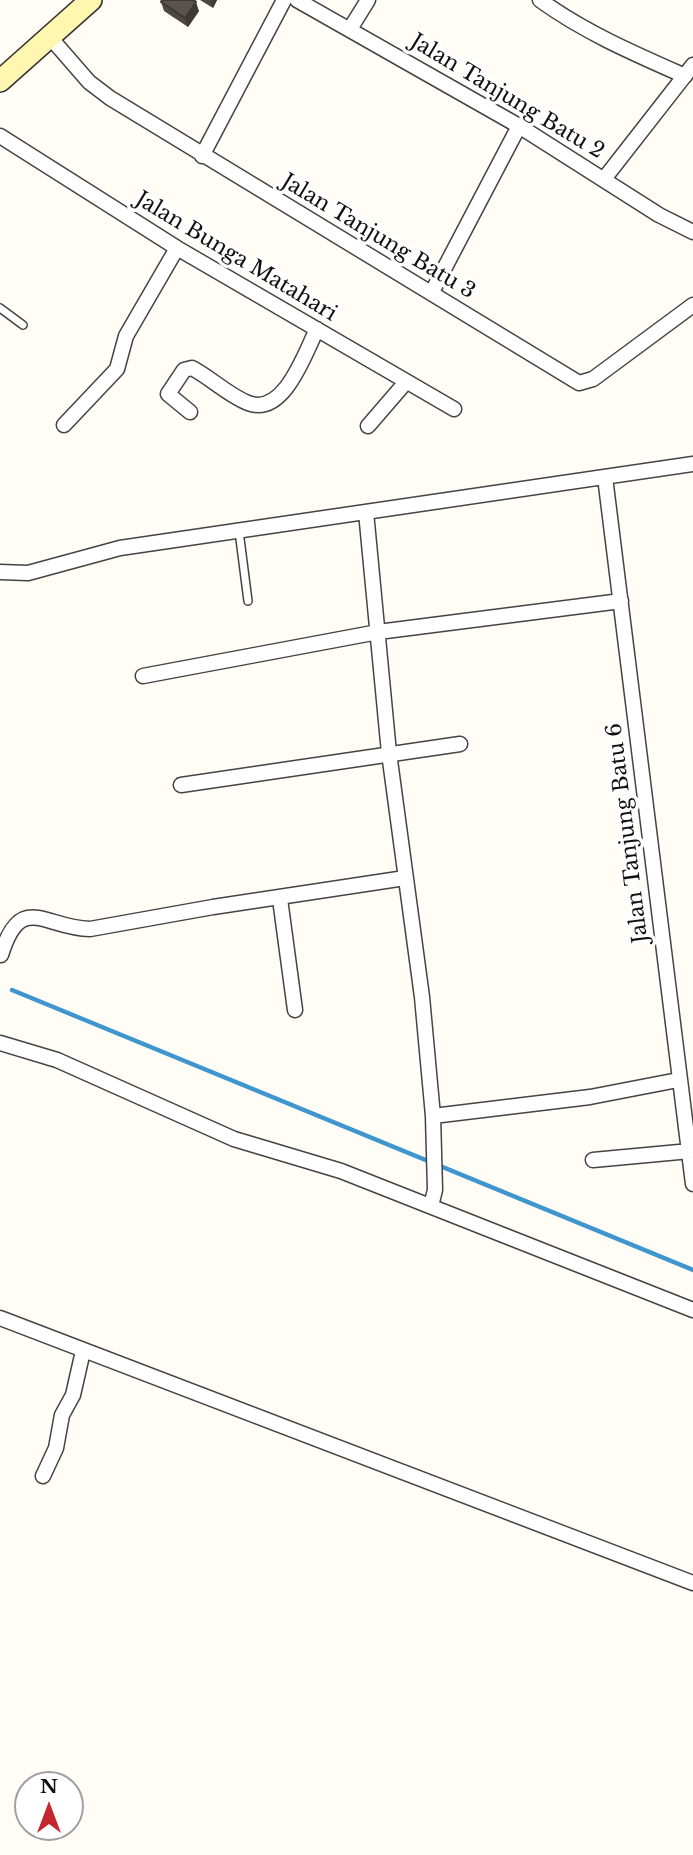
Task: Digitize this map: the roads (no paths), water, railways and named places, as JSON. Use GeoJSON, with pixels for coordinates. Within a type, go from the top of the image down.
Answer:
{"type":"FeatureCollection","features":[{"type":"Feature","properties":{"kind":"street"},"geometry":{"type":"LineString","coordinates":[[0,81],[91,0]]}},
{"type":"Feature","properties":{"kind":"street"},"geometry":{"type":"LineString","coordinates":[[202,156],[284,0]]}},
{"type":"Feature","properties":{"kind":"street","name":"Jalan Tanjung Batu 2"},"geometry":{"type":"LineString","coordinates":[[297,0],[519,126],[659,215],[693,232]]}},
{"type":"Feature","properties":{"kind":"street"},"geometry":{"type":"LineString","coordinates":[[351,29],[368,0]]}},
{"type":"Feature","properties":{"kind":"street"},"geometry":{"type":"LineString","coordinates":[[540,0],[560,15],[623,49],[689,71],[604,180]]}},
{"type":"Feature","properties":{"kind":"street","name":"Jalan Tanjung Batu 3"},"geometry":{"type":"LineString","coordinates":[[49,36],[89,82],[202,156],[432,292],[579,383],[593,379],[693,304]]}},
{"type":"Feature","properties":{"kind":"street"},"geometry":{"type":"LineString","coordinates":[[432,292],[519,126]]}},
{"type":"Feature","properties":{"kind":"street","name":"Jalan Bunga Matahari"},"geometry":{"type":"LineString","coordinates":[[0,136],[177,248],[454,409]]}},
{"type":"Feature","properties":{"kind":"street"},"geometry":{"type":"LineString","coordinates":[[64,425],[117,369],[126,336],[177,248]]}},
{"type":"Feature","properties":{"kind":"street"},"geometry":{"type":"LineString","coordinates":[[190,412],[168,394],[184,370],[192,368],[250,404],[269,403],[287,389],[317,329]]}},
{"type":"Feature","properties":{"kind":"street"},"geometry":{"type":"LineString","coordinates":[[368,426],[406,382]]}},
{"type":"Feature","properties":{"kind":"street"},"geometry":{"type":"LineString","coordinates":[[0,572],[28,573],[120,548],[693,464]]}},
{"type":"Feature","properties":{"kind":"street","name":"Jalan Tanjung Batu 6"},"geometry":{"type":"LineString","coordinates":[[605,477],[693,1184]]}},
{"type":"Feature","properties":{"kind":"street"},"geometry":{"type":"LineString","coordinates":[[366,512],[388,753],[422,997],[433,1116],[435,1190],[431,1206]]}},
{"type":"Feature","properties":{"kind":"street"},"geometry":{"type":"LineString","coordinates":[[143,676],[379,632],[621,601]]}},
{"type":"Feature","properties":{"kind":"street"},"geometry":{"type":"LineString","coordinates":[[181,785],[460,744]]}},
{"type":"Feature","properties":{"kind":"street"},"geometry":{"type":"LineString","coordinates":[[1,955],[8,932],[17,921],[29,918],[46,918],[72,929],[90,929],[213,906],[280,899],[405,878]]}},
{"type":"Feature","properties":{"kind":"street"},"geometry":{"type":"LineString","coordinates":[[280,899],[295,1010]]}},
{"type":"Feature","properties":{"kind":"street"},"geometry":{"type":"LineString","coordinates":[[0,1042],[49,1056],[234,1139],[341,1171],[664,1301],[693,1310]]}},
{"type":"Feature","properties":{"kind":"street"},"geometry":{"type":"LineString","coordinates":[[433,1116],[590,1097],[678,1080]]}},
{"type":"Feature","properties":{"kind":"street"},"geometry":{"type":"LineString","coordinates":[[593,1160],[690,1151]]}},
{"type":"Feature","properties":{"kind":"street"},"geometry":{"type":"LineString","coordinates":[[0,1318],[81,1359],[693,1583]]}},
{"type":"Feature","properties":{"kind":"street"},"geometry":{"type":"LineString","coordinates":[[43,1476],[55,1448],[62,1415],[73,1395],[81,1359]]}},
{"type":"Feature","properties":{"kind":"lane"},"geometry":{"type":"LineString","coordinates":[[0,308],[23,325]]}},
{"type":"Feature","properties":{"kind":"lane"},"geometry":{"type":"LineString","coordinates":[[239,531],[248,601]]}},
{"type":"Feature","properties":{"kind":"waterway"},"geometry":{"type":"LineString","coordinates":[[12,990],[693,1270]]}}]}
